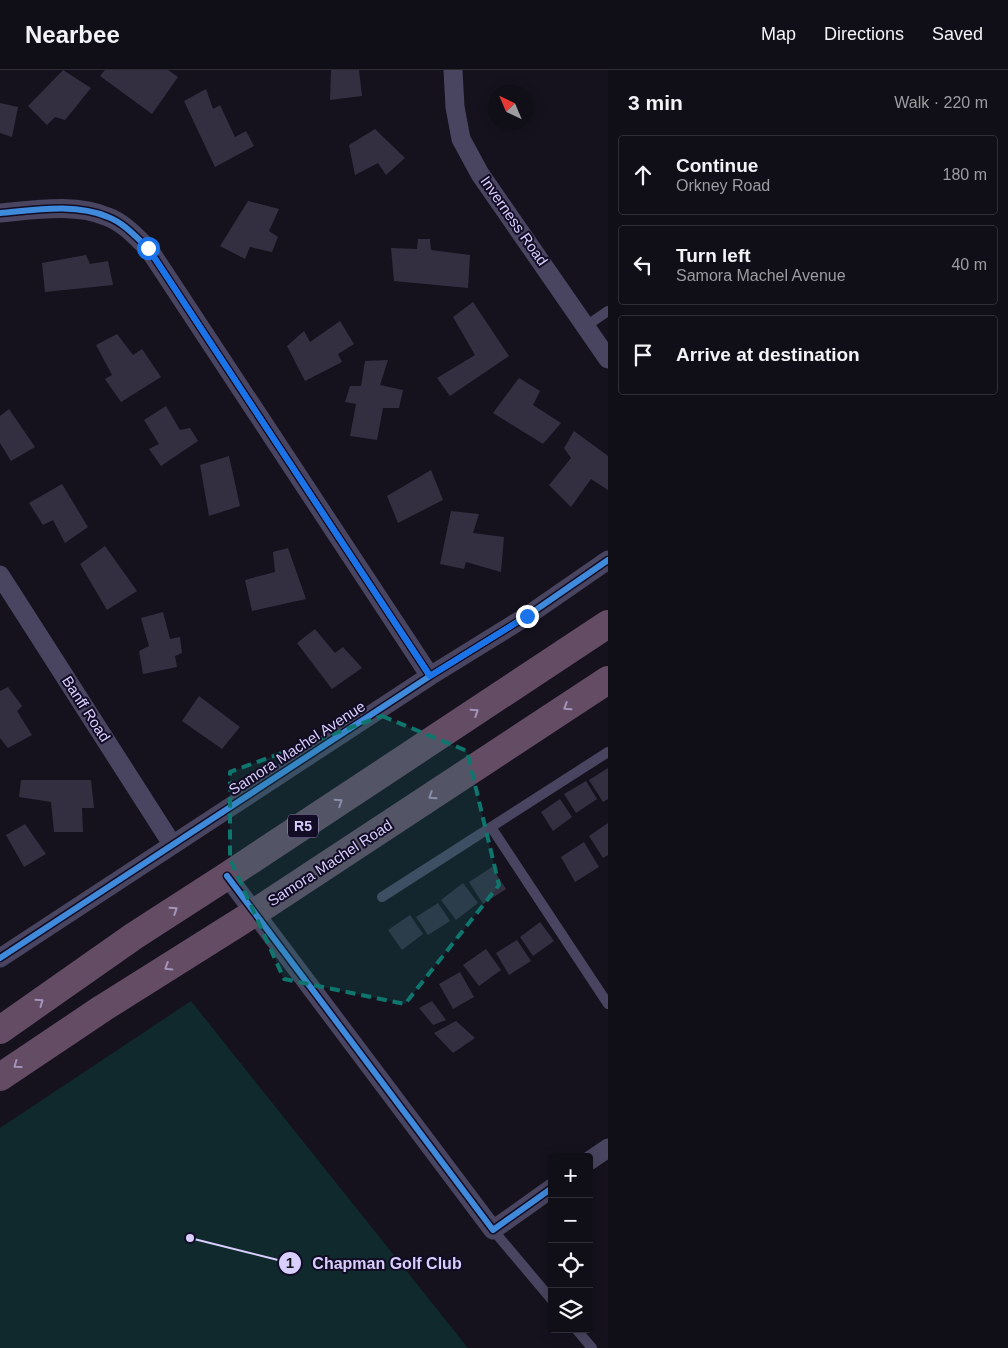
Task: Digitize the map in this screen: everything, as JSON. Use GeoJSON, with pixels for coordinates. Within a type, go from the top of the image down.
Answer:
{"type":"FeatureCollection","features":[{"type":"Feature","properties":{"kind":"highway","name":"R5"},"geometry":{"type":"LineString","coordinates":[[0,1030],[134,936],[608,624]]}},
{"type":"Feature","properties":{"kind":"highway","name":"Samora Machel Road"},"geometry":{"type":"LineString","coordinates":[[0,1077],[102,1008],[254,913],[608,680]]}},
{"type":"Feature","properties":{"kind":"street","name":"Inverness Road"},"geometry":{"type":"LineString","coordinates":[[454,70],[455,107],[461,139],[480,174],[608,359]]}},
{"type":"Feature","properties":{"kind":"street"},"geometry":{"type":"LineString","coordinates":[[0,213],[57,209],[109,217],[130,231],[148,248],[430,676]]}},
{"type":"Feature","properties":{"kind":"street","name":"Samora Machel Avenue"},"geometry":{"type":"LineString","coordinates":[[0,958],[430,676],[527,616],[608,560]]}},
{"type":"Feature","properties":{"kind":"street","name":"Banff Road"},"geometry":{"type":"LineString","coordinates":[[0,575],[172,844]]}},
{"type":"Feature","properties":{"kind":"street"},"geometry":{"type":"LineString","coordinates":[[227,876],[493,1230],[548,1191]]}},
{"type":"Feature","properties":{"kind":"street"},"geometry":{"type":"LineString","coordinates":[[593,1158],[608,1148]]}},
{"type":"Feature","properties":{"kind":"lane"},"geometry":{"type":"LineString","coordinates":[[586,326],[608,311]]}},
{"type":"Feature","properties":{"kind":"lane"},"geometry":{"type":"LineString","coordinates":[[382,897],[608,752]]}},
{"type":"Feature","properties":{"kind":"lane"},"geometry":{"type":"LineString","coordinates":[[491,827],[608,1004]]}},
{"type":"Feature","properties":{"kind":"lane"},"geometry":{"type":"LineString","coordinates":[[493,1230],[548,1295]]}},
{"type":"Feature","properties":{"kind":"lane"},"geometry":{"type":"LineString","coordinates":[[579,1333],[592,1348]]}},
{"type":"Feature","properties":{"kind":"highlighted area"},"geometry":{"type":"Polygon","coordinates":[[[382,716],[467,751],[499,885],[405,1004],[284,979],[230,859],[230,772],[382,716]]]}},
{"type":"Feature","properties":{"kind":"green space"},"geometry":{"type":"Polygon","coordinates":[[[191,1001],[468,1348],[0,1348],[0,1128],[191,1001]]]}},
{"type":"Feature","properties":{"kind":"building"},"geometry":{"type":"Polygon","coordinates":[[[63,70],[91,88],[65,120],[55,117],[47,125],[28,106],[63,70]]]}},
{"type":"Feature","properties":{"kind":"building"},"geometry":{"type":"Polygon","coordinates":[[[105,70],[168,70],[178,77],[152,114],[100,76],[105,70]]]}},
{"type":"Feature","properties":{"kind":"building"},"geometry":{"type":"Polygon","coordinates":[[[331,70],[359,70],[362,96],[330,100],[331,70]]]}},
{"type":"Feature","properties":{"kind":"building"},"geometry":{"type":"Polygon","coordinates":[[[206,89],[213,109],[220,105],[235,137],[246,131],[254,146],[215,167],[184,101],[206,89]]]}},
{"type":"Feature","properties":{"kind":"building"},"geometry":{"type":"Polygon","coordinates":[[[0,103],[18,107],[12,137],[0,133],[0,103]]]}},
{"type":"Feature","properties":{"kind":"building"},"geometry":{"type":"Polygon","coordinates":[[[375,129],[405,158],[386,175],[378,163],[355,175],[349,145],[375,129]]]}},
{"type":"Feature","properties":{"kind":"building"},"geometry":{"type":"Polygon","coordinates":[[[248,201],[279,209],[269,231],[278,237],[272,252],[250,247],[245,259],[220,246],[248,201]]]}},
{"type":"Feature","properties":{"kind":"building"},"geometry":{"type":"Polygon","coordinates":[[[418,239],[430,239],[431,250],[470,255],[468,288],[394,281],[391,248],[417,249],[418,239]]]}},
{"type":"Feature","properties":{"kind":"building"},"geometry":{"type":"Polygon","coordinates":[[[86,255],[90,264],[108,261],[113,285],[45,292],[42,263],[86,255]]]}},
{"type":"Feature","properties":{"kind":"building"},"geometry":{"type":"Polygon","coordinates":[[[473,302],[509,356],[450,396],[437,378],[475,355],[453,317],[473,302]]]}},
{"type":"Feature","properties":{"kind":"building"},"geometry":{"type":"Polygon","coordinates":[[[340,321],[354,344],[338,354],[342,362],[305,381],[287,346],[304,331],[310,342],[340,321]]]}},
{"type":"Feature","properties":{"kind":"building"},"geometry":{"type":"Polygon","coordinates":[[[117,334],[133,355],[142,349],[161,377],[121,402],[105,379],[112,375],[96,345],[117,334]]]}},
{"type":"Feature","properties":{"kind":"building"},"geometry":{"type":"Polygon","coordinates":[[[388,360],[380,385],[403,390],[399,408],[383,408],[377,440],[350,436],[356,404],[345,402],[350,386],[361,386],[365,361],[388,360]]]}},
{"type":"Feature","properties":{"kind":"building"},"geometry":{"type":"Polygon","coordinates":[[[519,378],[540,391],[533,405],[561,423],[543,444],[493,413],[519,378]]]}},
{"type":"Feature","properties":{"kind":"building"},"geometry":{"type":"Polygon","coordinates":[[[166,406],[180,430],[190,428],[198,441],[161,466],[149,449],[159,444],[144,420],[166,406]]]}},
{"type":"Feature","properties":{"kind":"building"},"geometry":{"type":"Polygon","coordinates":[[[9,409],[35,447],[11,461],[0,443],[0,416],[9,409]]]}},
{"type":"Feature","properties":{"kind":"building"},"geometry":{"type":"Polygon","coordinates":[[[574,431],[608,456],[608,490],[591,479],[571,507],[549,485],[571,458],[564,448],[574,431]]]}},
{"type":"Feature","properties":{"kind":"building"},"geometry":{"type":"Polygon","coordinates":[[[229,456],[240,506],[209,516],[200,465],[229,456]]]}},
{"type":"Feature","properties":{"kind":"building"},"geometry":{"type":"Polygon","coordinates":[[[431,470],[443,500],[398,523],[387,496],[431,470]]]}},
{"type":"Feature","properties":{"kind":"building"},"geometry":{"type":"Polygon","coordinates":[[[62,484],[88,527],[65,543],[53,520],[43,525],[29,503],[62,484]]]}},
{"type":"Feature","properties":{"kind":"building"},"geometry":{"type":"Polygon","coordinates":[[[451,511],[479,514],[473,533],[504,537],[501,572],[466,562],[464,569],[440,564],[451,511]]]}},
{"type":"Feature","properties":{"kind":"building"},"geometry":{"type":"Polygon","coordinates":[[[105,546],[137,591],[107,610],[80,564],[105,546]]]}},
{"type":"Feature","properties":{"kind":"building"},"geometry":{"type":"Polygon","coordinates":[[[288,548],[306,599],[252,611],[245,580],[275,572],[273,552],[288,548]]]}},
{"type":"Feature","properties":{"kind":"building"},"geometry":{"type":"Polygon","coordinates":[[[163,612],[170,639],[180,637],[182,653],[175,656],[177,667],[143,674],[139,651],[149,646],[141,618],[163,612]]]}},
{"type":"Feature","properties":{"kind":"building"},"geometry":{"type":"Polygon","coordinates":[[[315,629],[335,653],[343,647],[362,668],[332,689],[297,643],[315,629]]]}},
{"type":"Feature","properties":{"kind":"building"},"geometry":{"type":"Polygon","coordinates":[[[8,687],[22,706],[17,711],[32,735],[8,748],[0,738],[0,691],[8,687]]]}},
{"type":"Feature","properties":{"kind":"building"},"geometry":{"type":"Polygon","coordinates":[[[199,696],[240,727],[222,749],[182,721],[199,696]]]}},
{"type":"Feature","properties":{"kind":"building"},"geometry":{"type":"Polygon","coordinates":[[[608,768],[608,799],[603,802],[589,780],[608,768]]]}},
{"type":"Feature","properties":{"kind":"building"},"geometry":{"type":"Polygon","coordinates":[[[21,780],[91,780],[94,808],[82,808],[83,832],[54,832],[51,802],[19,797],[21,780]]]}},
{"type":"Feature","properties":{"kind":"building"},"geometry":{"type":"Polygon","coordinates":[[[586,781],[597,799],[576,813],[564,794],[586,781]]]}},
{"type":"Feature","properties":{"kind":"building"},"geometry":{"type":"Polygon","coordinates":[[[560,799],[572,817],[553,831],[541,812],[560,799]]]}},
{"type":"Feature","properties":{"kind":"building"},"geometry":{"type":"Polygon","coordinates":[[[608,823],[608,855],[603,858],[589,836],[608,823]]]}},
{"type":"Feature","properties":{"kind":"building"},"geometry":{"type":"Polygon","coordinates":[[[25,824],[46,854],[24,867],[6,835],[25,824]]]}},
{"type":"Feature","properties":{"kind":"building"},"geometry":{"type":"Polygon","coordinates":[[[584,842],[599,867],[575,882],[561,857],[584,842]]]}},
{"type":"Feature","properties":{"kind":"building"},"geometry":{"type":"Polygon","coordinates":[[[492,867],[506,889],[483,904],[469,882],[492,867]]]}},
{"type":"Feature","properties":{"kind":"building"},"geometry":{"type":"Polygon","coordinates":[[[463,883],[478,903],[456,920],[441,900],[463,883]]]}},
{"type":"Feature","properties":{"kind":"building"},"geometry":{"type":"Polygon","coordinates":[[[438,903],[450,921],[428,935],[416,917],[438,903]]]}},
{"type":"Feature","properties":{"kind":"building"},"geometry":{"type":"Polygon","coordinates":[[[410,915],[423,934],[402,950],[388,930],[410,915]]]}},
{"type":"Feature","properties":{"kind":"building"},"geometry":{"type":"Polygon","coordinates":[[[540,922],[554,941],[533,956],[520,937],[540,922]]]}},
{"type":"Feature","properties":{"kind":"building"},"geometry":{"type":"Polygon","coordinates":[[[517,940],[531,961],[509,975],[496,953],[517,940]]]}},
{"type":"Feature","properties":{"kind":"building"},"geometry":{"type":"Polygon","coordinates":[[[486,949],[501,970],[479,986],[463,965],[486,949]]]}},
{"type":"Feature","properties":{"kind":"building"},"geometry":{"type":"Polygon","coordinates":[[[460,972],[474,997],[453,1009],[439,984],[460,972]]]}},
{"type":"Feature","properties":{"kind":"building"},"geometry":{"type":"Polygon","coordinates":[[[432,1001],[446,1020],[433,1025],[419,1008],[432,1001]]]}},
{"type":"Feature","properties":{"kind":"building"},"geometry":{"type":"Polygon","coordinates":[[[456,1021],[475,1038],[453,1053],[434,1033],[456,1021]]]}},
{"type":"Feature","properties":{"kind":"cycle path"},"geometry":{"type":"LineString","coordinates":[[0,213],[41,209],[69,209],[95,213],[119,223],[148,248],[430,676]]}},
{"type":"Feature","properties":{"kind":"cycle path"},"geometry":{"type":"LineString","coordinates":[[0,958],[430,676],[527,616],[608,560]]}},
{"type":"Feature","properties":{"kind":"cycle path"},"geometry":{"type":"LineString","coordinates":[[227,876],[493,1230],[548,1191]]}},
{"type":"Feature","properties":{"kind":"place","name":"Chapman Golf Club"},"geometry":{"type":"Point","coordinates":[190,1238]}},
{"type":"Feature","properties":{"kind":"route"},"geometry":{"type":"LineString","coordinates":[[148,248],[430,676],[527,616]]}}]}
